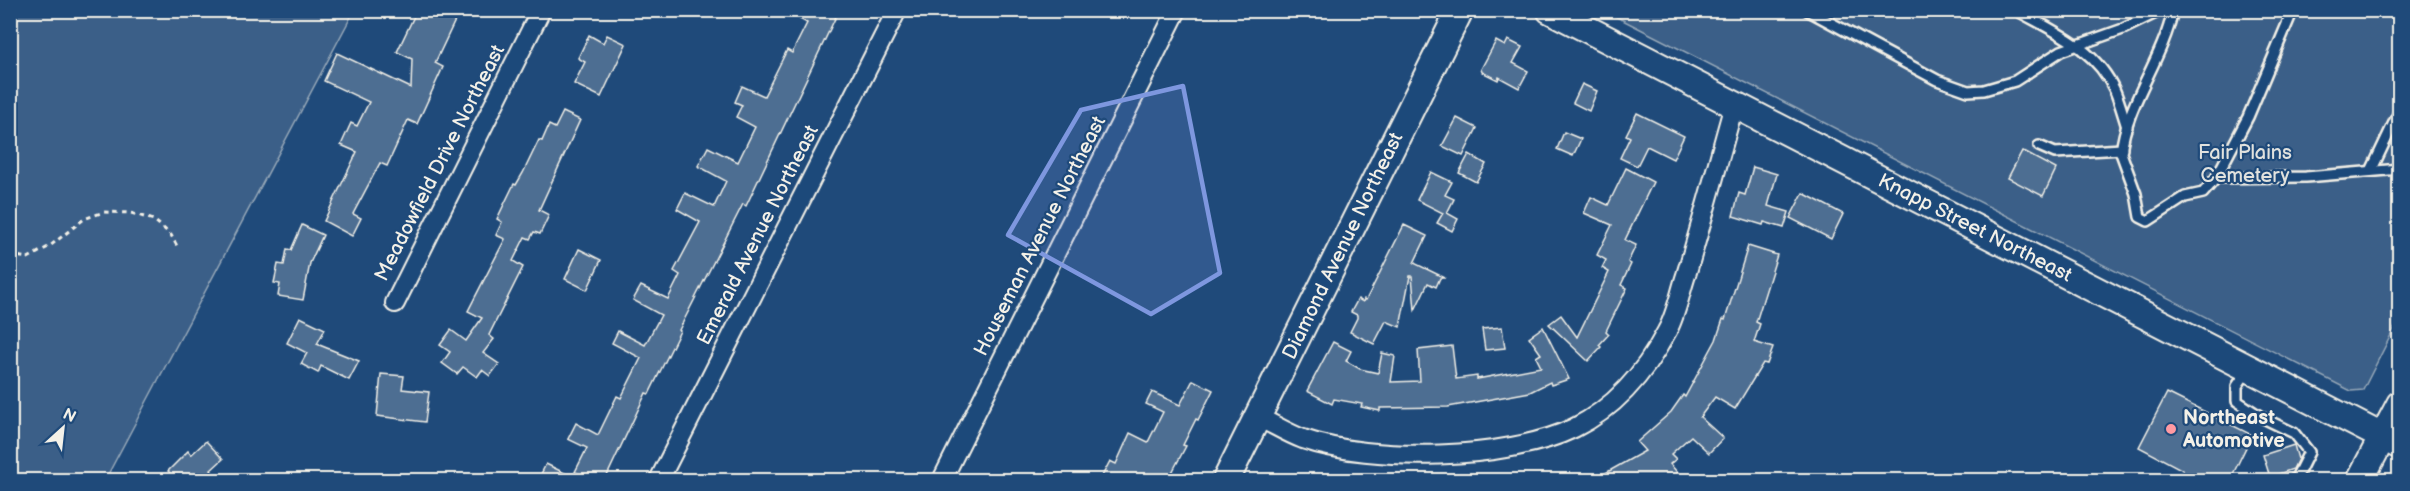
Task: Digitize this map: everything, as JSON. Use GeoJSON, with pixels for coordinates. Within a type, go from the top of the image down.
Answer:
{"type":"FeatureCollection","features":[{"type":"Feature","properties":{"kind":"main road","name":"Diamond Avenue Northeast"},"geometry":{"type":"LineString","coordinates":[[1226,480],[1460,10]]}},
{"type":"Feature","properties":{"kind":"main road","name":"Knapp Street Northeast"},"geometry":{"type":"LineString","coordinates":[[1550,10],[2391,442]]}},
{"type":"Feature","properties":{"kind":"main road"},"geometry":{"type":"LineString","coordinates":[[2360,480],[2391,442],[2400,404]]}},
{"type":"Feature","properties":{"kind":"street","name":"Meadowfield Drive Northeast"},"geometry":{"type":"LineString","coordinates":[[395,303],[541,10]]}},
{"type":"Feature","properties":{"kind":"street","name":"Emerald Avenue Northeast"},"geometry":{"type":"LineString","coordinates":[[659,480],[897,10]]}},
{"type":"Feature","properties":{"kind":"street","name":"Houseman Avenue Northeast"},"geometry":{"type":"LineString","coordinates":[[942,480],[1177,10]]}},
{"type":"Feature","properties":{"kind":"street"},"geometry":{"type":"LineString","coordinates":[[1258,417],[1303,439],[1368,453],[1429,456],[1528,443],[1573,428],[1597,414],[1617,398],[1645,366],[1669,329],[1734,105]]}},
{"type":"Feature","properties":{"kind":"lane"},"geometry":{"type":"LineString","coordinates":[[1807,10],[1937,80],[1968,91],[1984,90],[2015,81],[2061,51],[2123,29],[2162,10]]}},
{"type":"Feature","properties":{"kind":"lane"},"geometry":{"type":"LineString","coordinates":[[2016,10],[2077,44],[2092,57],[2114,90],[2127,127]]}},
{"type":"Feature","properties":{"kind":"lane"},"geometry":{"type":"LineString","coordinates":[[2172,10],[2168,32],[2127,127],[2121,153],[2136,194],[2140,217],[2148,221],[2186,197],[2203,193],[2217,178],[2248,117],[2293,10]]}},
{"type":"Feature","properties":{"kind":"lane"},"geometry":{"type":"LineString","coordinates":[[2371,171],[2400,110]]}},
{"type":"Feature","properties":{"kind":"lane"},"geometry":{"type":"LineString","coordinates":[[2039,146],[2055,153],[2122,149]]}},
{"type":"Feature","properties":{"kind":"lane"},"geometry":{"type":"LineString","coordinates":[[2217,178],[2306,177],[2400,169]]}},
{"type":"Feature","properties":{"kind":"lane"},"geometry":{"type":"LineString","coordinates":[[2249,368],[2237,386],[2237,400],[2263,418],[2294,433],[2309,452],[2295,480]]}},
{"type":"Feature","properties":{"kind":"path"},"geometry":{"type":"LineString","coordinates":[[10,255],[28,258],[50,246],[84,219],[104,212],[131,213],[154,220],[171,236],[177,246]]}},
{"type":"Feature","properties":{"kind":"highlighted area"},"geometry":{"type":"Polygon","coordinates":[[[1183,86],[1220,273],[1151,314],[1008,235],[1081,110],[1183,86]]]}},
{"type":"Feature","properties":{"kind":"green space"},"geometry":{"type":"Polygon","coordinates":[[[10,11],[354,11],[105,480],[11,480],[10,11]]]}},
{"type":"Feature","properties":{"kind":"green space","name":"Fair Plains Cemetery"},"geometry":{"type":"Polygon","coordinates":[[[1605,11],[2399,11],[2399,319],[2363,390],[2351,391],[1605,11]]]}},
{"type":"Feature","properties":{"kind":"building"},"geometry":{"type":"Polygon","coordinates":[[[417,10],[460,10],[435,63],[443,67],[417,124],[408,120],[387,166],[380,163],[353,214],[361,218],[352,236],[324,221],[357,152],[341,145],[351,123],[357,126],[369,102],[324,81],[337,53],[411,88],[412,59],[397,52],[417,10]]]}},
{"type":"Feature","properties":{"kind":"building"},"geometry":{"type":"Polygon","coordinates":[[[784,10],[839,10],[746,206],[743,204],[649,394],[646,393],[605,480],[592,480],[575,472],[587,448],[568,439],[576,423],[598,435],[617,396],[621,398],[641,358],[612,343],[618,331],[645,345],[661,315],[633,300],[641,286],[668,299],[680,275],[674,271],[700,222],[677,209],[685,193],[714,207],[726,181],[698,166],[708,147],[738,162],[755,127],[736,117],[742,105],[735,102],[742,86],[764,96],[787,50],[792,53],[807,23],[784,10]]]}},
{"type":"Feature","properties":{"kind":"building"},"geometry":{"type":"Polygon","coordinates":[[[589,35],[603,43],[607,35],[626,44],[601,97],[574,84],[585,62],[578,58],[589,35]]]}},
{"type":"Feature","properties":{"kind":"building"},"geometry":{"type":"Polygon","coordinates":[[[1508,40],[1522,47],[1513,63],[1528,71],[1519,88],[1499,77],[1498,80],[1482,72],[1481,69],[1496,41],[1505,46],[1508,40]]]}},
{"type":"Feature","properties":{"kind":"building"},"geometry":{"type":"Polygon","coordinates":[[[1582,84],[1597,91],[1589,111],[1573,103],[1582,84]]]}},
{"type":"Feature","properties":{"kind":"building"},"geometry":{"type":"Polygon","coordinates":[[[563,112],[580,120],[539,210],[549,215],[540,234],[534,232],[530,239],[525,237],[513,261],[523,267],[489,335],[494,339],[483,353],[499,364],[490,376],[482,370],[477,377],[463,367],[457,374],[442,363],[450,352],[440,345],[451,330],[466,341],[482,318],[468,311],[505,239],[496,235],[502,222],[497,219],[539,140],[542,141],[549,125],[555,128],[563,112]]]}},
{"type":"Feature","properties":{"kind":"building"},"geometry":{"type":"Polygon","coordinates":[[[1637,113],[1684,136],[1673,159],[1647,146],[1637,166],[1620,158],[1630,137],[1626,135],[1637,113]]]}},
{"type":"Feature","properties":{"kind":"building"},"geometry":{"type":"Polygon","coordinates":[[[1457,118],[1477,128],[1463,156],[1442,146],[1457,118]]]}},
{"type":"Feature","properties":{"kind":"building"},"geometry":{"type":"Polygon","coordinates":[[[1564,132],[1581,139],[1573,156],[1557,149],[1564,132]]]}},
{"type":"Feature","properties":{"kind":"building"},"geometry":{"type":"Polygon","coordinates":[[[2022,151],[2056,169],[2043,196],[2008,178],[2022,151]]]}},
{"type":"Feature","properties":{"kind":"building"},"geometry":{"type":"Polygon","coordinates":[[[1469,154],[1486,164],[1476,182],[1459,173],[1469,154]]]}},
{"type":"Feature","properties":{"kind":"building"},"geometry":{"type":"Polygon","coordinates":[[[1753,167],[1777,174],[1768,206],[1789,212],[1784,228],[1764,222],[1763,225],[1733,216],[1739,193],[1745,195],[1753,167]]]}},
{"type":"Feature","properties":{"kind":"building"},"geometry":{"type":"Polygon","coordinates":[[[1626,168],[1653,182],[1625,240],[1636,245],[1628,262],[1631,264],[1621,285],[1627,288],[1606,331],[1609,334],[1588,361],[1549,324],[1561,315],[1577,337],[1609,272],[1602,268],[1606,260],[1597,255],[1612,225],[1584,213],[1591,197],[1608,205],[1626,168]]]}},
{"type":"Feature","properties":{"kind":"building"},"geometry":{"type":"Polygon","coordinates":[[[1431,172],[1452,182],[1445,195],[1454,199],[1447,213],[1458,219],[1452,231],[1437,223],[1443,213],[1417,200],[1431,172]]]}},
{"type":"Feature","properties":{"kind":"building"},"geometry":{"type":"Polygon","coordinates":[[[1803,193],[1843,214],[1831,239],[1790,218],[1803,193]]]}},
{"type":"Feature","properties":{"kind":"building"},"geometry":{"type":"Polygon","coordinates":[[[302,225],[323,235],[310,263],[303,300],[278,296],[280,284],[274,283],[278,264],[284,265],[287,249],[291,250],[302,225]]]}},
{"type":"Feature","properties":{"kind":"building"},"geometry":{"type":"Polygon","coordinates":[[[1404,225],[1427,236],[1414,263],[1445,278],[1440,278],[1436,287],[1428,283],[1415,310],[1412,276],[1410,276],[1400,327],[1386,321],[1374,344],[1350,332],[1357,318],[1357,315],[1351,312],[1358,299],[1363,302],[1364,299],[1366,300],[1404,225]]]}},
{"type":"Feature","properties":{"kind":"building"},"geometry":{"type":"Polygon","coordinates":[[[1748,246],[1777,255],[1756,322],[1760,324],[1754,342],[1773,348],[1767,364],[1763,363],[1735,409],[1715,397],[1700,417],[1723,438],[1709,453],[1691,436],[1671,454],[1676,459],[1670,464],[1684,480],[1593,480],[1645,451],[1637,442],[1671,412],[1683,395],[1685,397],[1716,340],[1723,319],[1725,320],[1748,246]]]}},
{"type":"Feature","properties":{"kind":"building"},"geometry":{"type":"Polygon","coordinates":[[[579,249],[601,260],[587,290],[565,279],[579,249]]]}},
{"type":"Feature","properties":{"kind":"building"},"geometry":{"type":"Polygon","coordinates":[[[300,317],[325,329],[317,344],[359,361],[349,380],[321,366],[318,373],[301,364],[307,353],[287,343],[300,317]]]}},
{"type":"Feature","properties":{"kind":"building"},"geometry":{"type":"Polygon","coordinates":[[[1502,327],[1505,348],[1485,350],[1482,329],[1502,327]]]}},
{"type":"Feature","properties":{"kind":"building"},"geometry":{"type":"Polygon","coordinates":[[[1543,327],[1569,379],[1551,385],[1550,382],[1530,392],[1448,407],[1380,408],[1380,411],[1361,407],[1362,404],[1334,399],[1332,404],[1307,391],[1333,342],[1351,351],[1346,361],[1360,369],[1378,373],[1382,353],[1395,356],[1391,382],[1420,381],[1418,350],[1452,346],[1456,379],[1477,376],[1477,379],[1541,367],[1536,357],[1541,354],[1529,337],[1543,327]]]}},
{"type":"Feature","properties":{"kind":"building"},"geometry":{"type":"Polygon","coordinates":[[[381,374],[404,376],[402,389],[429,392],[425,422],[377,416],[381,374]]]}},
{"type":"Feature","properties":{"kind":"building"},"geometry":{"type":"Polygon","coordinates":[[[1193,380],[1213,390],[1183,445],[1186,446],[1168,480],[1100,480],[1110,461],[1116,464],[1130,433],[1148,442],[1163,412],[1146,404],[1152,392],[1180,405],[1193,380]]]}},
{"type":"Feature","properties":{"kind":"building"},"geometry":{"type":"Polygon","coordinates":[[[2167,393],[2252,435],[2230,480],[2178,480],[2183,470],[2139,447],[2167,393]]]}},
{"type":"Feature","properties":{"kind":"building"},"geometry":{"type":"Polygon","coordinates":[[[206,441],[223,459],[211,470],[213,473],[205,480],[177,480],[168,471],[188,451],[191,455],[206,441]]]}},
{"type":"Feature","properties":{"kind":"building"},"geometry":{"type":"Polygon","coordinates":[[[2294,445],[2298,459],[2293,469],[2270,477],[2263,455],[2294,445]]]}},
{"type":"Feature","properties":{"kind":"building"},"geometry":{"type":"Polygon","coordinates":[[[546,464],[579,480],[538,480],[546,464]]]}},
{"type":"Feature","properties":{"kind":"place","name":"Northeast Automotive"},"geometry":{"type":"Point","coordinates":[2171,429]}}]}
